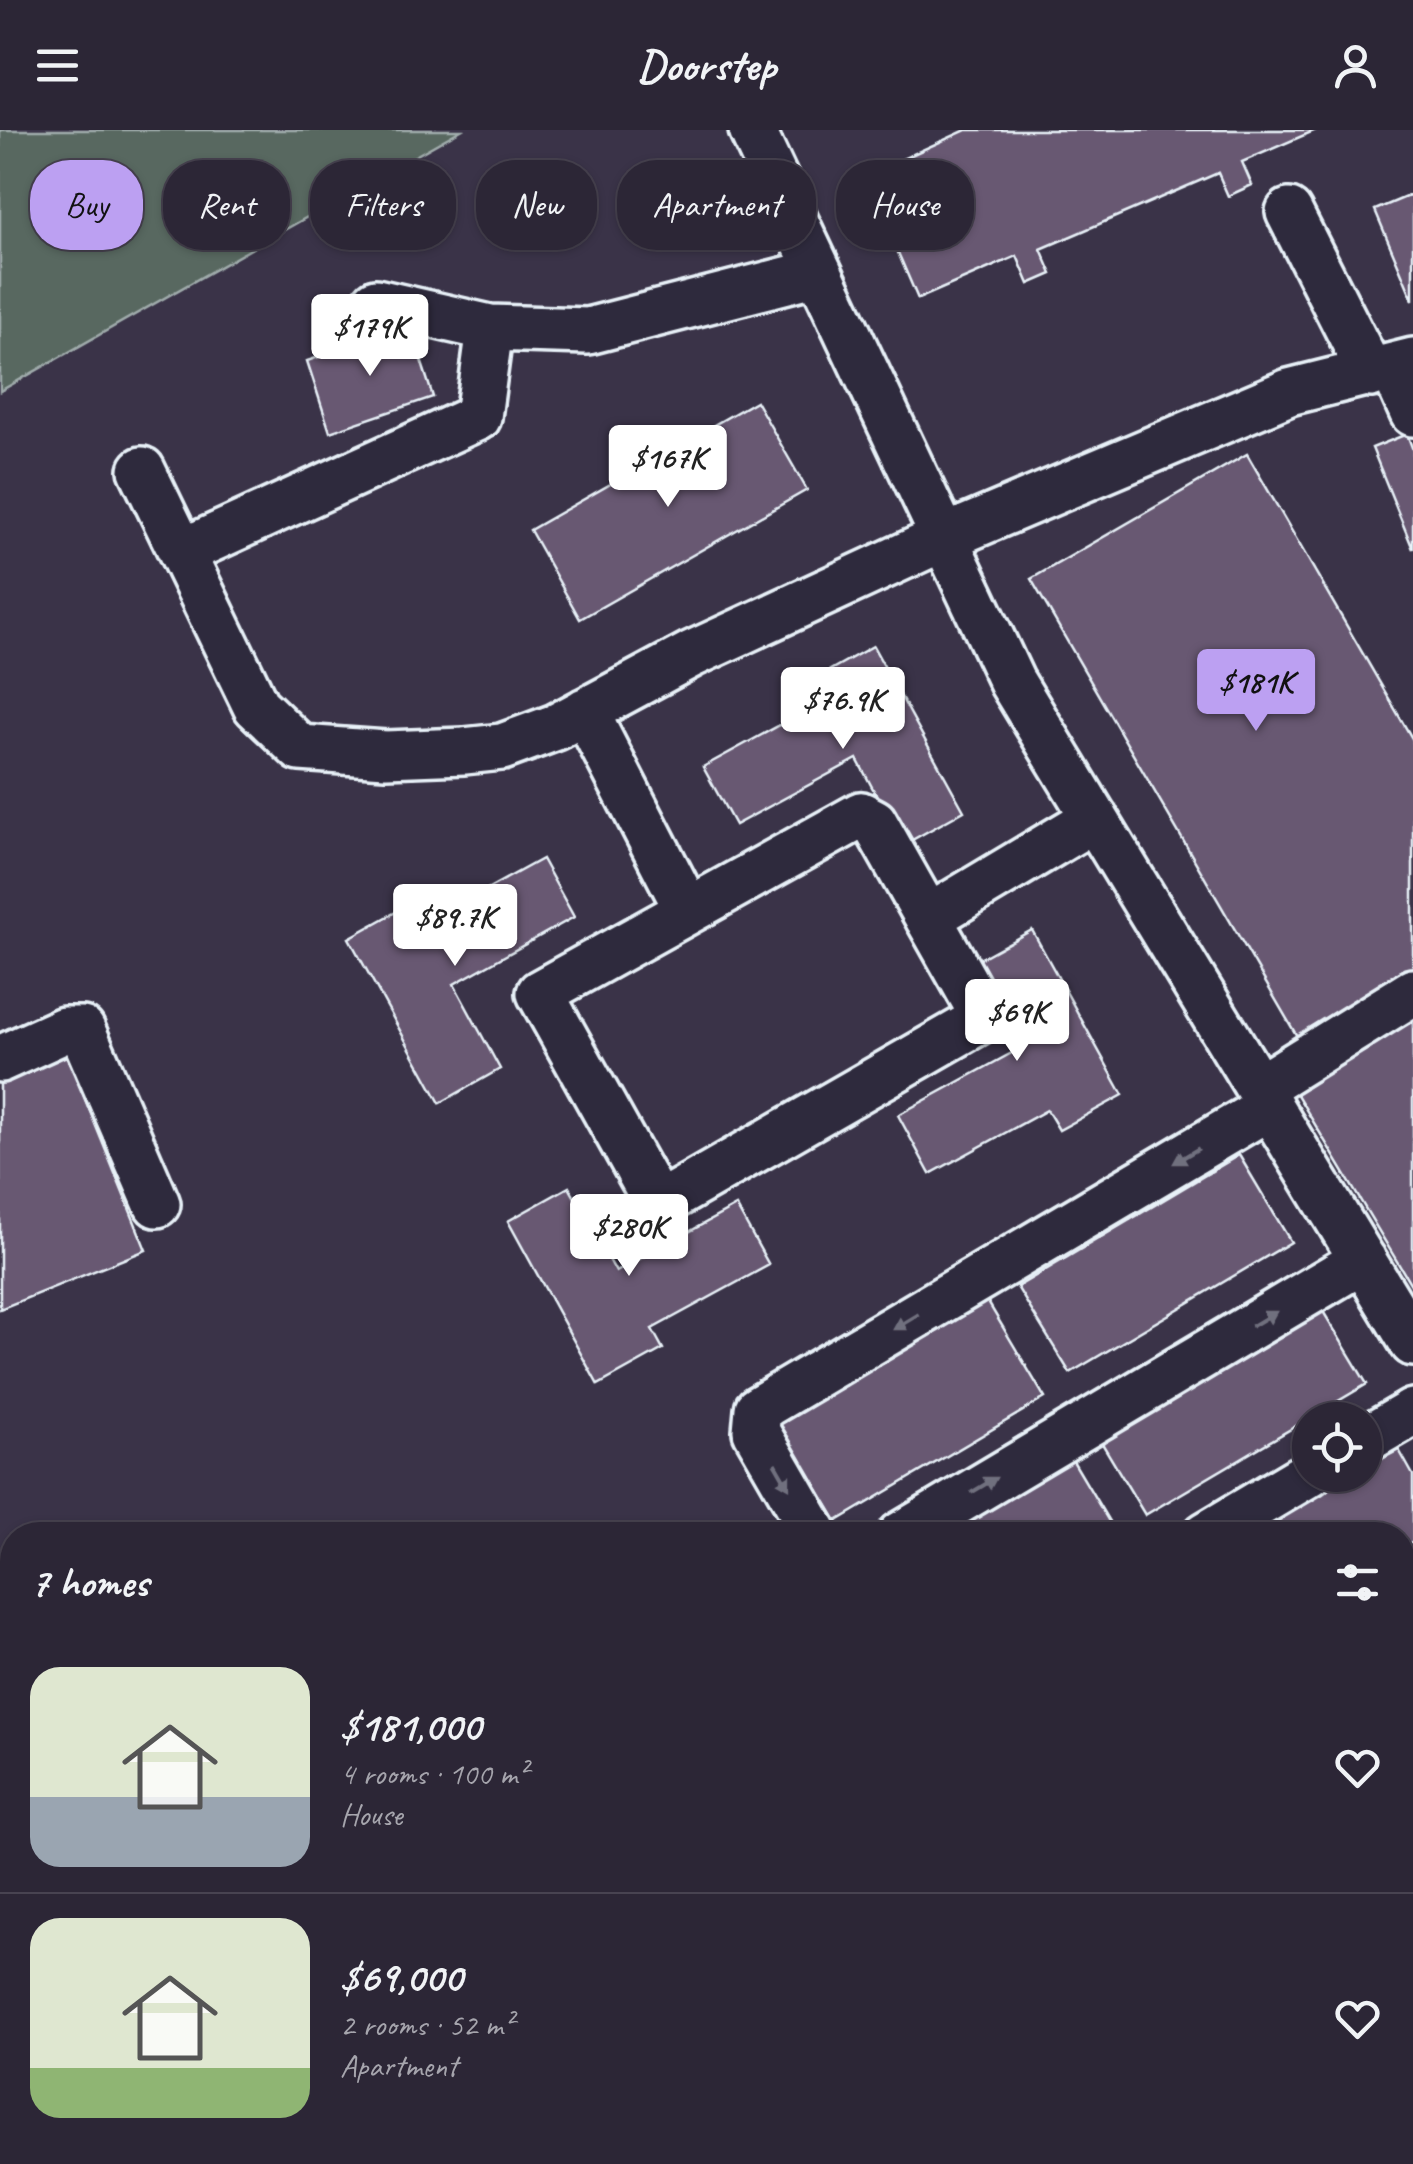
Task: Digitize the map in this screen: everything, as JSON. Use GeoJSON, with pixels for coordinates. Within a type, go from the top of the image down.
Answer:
{"type":"FeatureCollection","features":[{"type":"Feature","properties":{"kind":"lane"},"geometry":{"type":"LineString","coordinates":[[760,132],[818,272],[1012,682],[1413,1343]]}},
{"type":"Feature","properties":{"kind":"lane"},"geometry":{"type":"LineString","coordinates":[[1288,212],[1393,368],[1413,413]]}},
{"type":"Feature","properties":{"kind":"lane"},"geometry":{"type":"LineString","coordinates":[[376,302],[490,328],[588,330],[818,272]]}},
{"type":"Feature","properties":{"kind":"lane"},"geometry":{"type":"LineString","coordinates":[[182,552],[478,416],[490,328]]}},
{"type":"Feature","properties":{"kind":"lane"},"geometry":{"type":"LineString","coordinates":[[142,470],[256,706],[300,748],[386,754],[502,747],[584,712],[692,654],[942,539],[1289,392],[1393,368]]}},
{"type":"Feature","properties":{"kind":"lane"},"geometry":{"type":"LineString","coordinates":[[584,712],[688,911]]}},
{"type":"Feature","properties":{"kind":"lane"},"geometry":{"type":"LineString","coordinates":[[860,815],[874,822],[982,1015],[976,1026],[658,1205],[540,993],[688,911],[860,815]]}},
{"type":"Feature","properties":{"kind":"lane"},"geometry":{"type":"LineString","coordinates":[[928,918],[1095,818]]}},
{"type":"Feature","properties":{"kind":"lane"},"geometry":{"type":"LineString","coordinates":[[808,1522],[756,1431],[758,1410],[1264,1097],[1413,992]]}},
{"type":"Feature","properties":{"kind":"lane"},"geometry":{"type":"LineString","coordinates":[[0,1059],[64,1030],[82,1030],[157,1204]]}},
{"type":"Feature","properties":{"kind":"lane"},"geometry":{"type":"LineString","coordinates":[[922,1522],[1363,1260]]}},
{"type":"Feature","properties":{"kind":"lane"},"geometry":{"type":"LineString","coordinates":[[1382,1430],[1413,1412]]}},
{"type":"Feature","properties":{"kind":"lane"},"geometry":{"type":"LineString","coordinates":[[1228,1522],[1292,1484]]}},
{"type":"Feature","properties":{"kind":"shaded area"},"geometry":{"type":"Polygon","coordinates":[[[0,130],[461,130],[408,160],[310,160],[310,215],[290,227],[290,160],[163,160],[163,250],[249,250],[0,391],[0,130]]]}},
{"type":"Feature","properties":{"kind":"building"},"geometry":{"type":"Polygon","coordinates":[[[966,130],[1316,130],[1242,162],[1252,185],[1228,196],[1218,173],[1041,249],[1052,274],[1029,284],[1017,256],[918,299],[897,250],[974,250],[974,160],[900,160],[966,130]]]}},
{"type":"Feature","properties":{"kind":"building"},"geometry":{"type":"Polygon","coordinates":[[[1413,194],[1413,300],[1375,210],[1413,194]]]}},
{"type":"Feature","properties":{"kind":"building"},"geometry":{"type":"Polygon","coordinates":[[[410,326],[433,397],[330,432],[307,361],[410,326]]]}},
{"type":"Feature","properties":{"kind":"building"},"geometry":{"type":"Polygon","coordinates":[[[756,401],[807,490],[580,619],[530,530],[756,401]]]}},
{"type":"Feature","properties":{"kind":"building"},"geometry":{"type":"Polygon","coordinates":[[[1407,434],[1413,450],[1413,549],[1372,448],[1407,434]]]}},
{"type":"Feature","properties":{"kind":"building"},"geometry":{"type":"Polygon","coordinates":[[[1247,454],[1413,740],[1413,972],[1298,1038],[1031,579],[1247,454]]]}},
{"type":"Feature","properties":{"kind":"building"},"geometry":{"type":"Polygon","coordinates":[[[873,646],[964,811],[903,845],[857,759],[735,825],[703,767],[820,703],[809,682],[873,646]]]}},
{"type":"Feature","properties":{"kind":"building"},"geometry":{"type":"Polygon","coordinates":[[[542,859],[574,917],[454,984],[500,1069],[440,1103],[349,938],[414,902],[425,923],[542,859]]]}},
{"type":"Feature","properties":{"kind":"building"},"geometry":{"type":"Polygon","coordinates":[[[1032,930],[1123,1095],[1059,1130],[1047,1110],[930,1174],[898,1115],[1019,1049],[972,963],[1032,930]]]}},
{"type":"Feature","properties":{"kind":"building"},"geometry":{"type":"Polygon","coordinates":[[[1413,1010],[1413,1288],[1290,1083],[1413,1010]]]}},
{"type":"Feature","properties":{"kind":"building"},"geometry":{"type":"Polygon","coordinates":[[[66,1052],[146,1250],[0,1309],[0,1079],[66,1052]]]}},
{"type":"Feature","properties":{"kind":"building"},"geometry":{"type":"Polygon","coordinates":[[[1239,1155],[1291,1242],[1070,1373],[1017,1287],[1239,1155]]]}},
{"type":"Feature","properties":{"kind":"building"},"geometry":{"type":"Polygon","coordinates":[[[569,1187],[616,1272],[736,1206],[769,1265],[652,1329],[663,1349],[598,1385],[508,1221],[569,1187]]]}},
{"type":"Feature","properties":{"kind":"building"},"geometry":{"type":"Polygon","coordinates":[[[982,1292],[1045,1398],[837,1521],[774,1416],[982,1292]]]}},
{"type":"Feature","properties":{"kind":"building"},"geometry":{"type":"Polygon","coordinates":[[[1318,1303],[1367,1384],[1336,1402],[1292,1402],[1292,1428],[1145,1515],[1097,1435],[1318,1303]]]}},
{"type":"Feature","properties":{"kind":"building"},"geometry":{"type":"Polygon","coordinates":[[[1399,1450],[1413,1475],[1413,1522],[1268,1522],[1322,1492],[1382,1492],[1382,1459],[1399,1450]]]}},
{"type":"Feature","properties":{"kind":"building"},"geometry":{"type":"Polygon","coordinates":[[[1069,1454],[1109,1522],[954,1522],[1069,1454]]]}}]}
